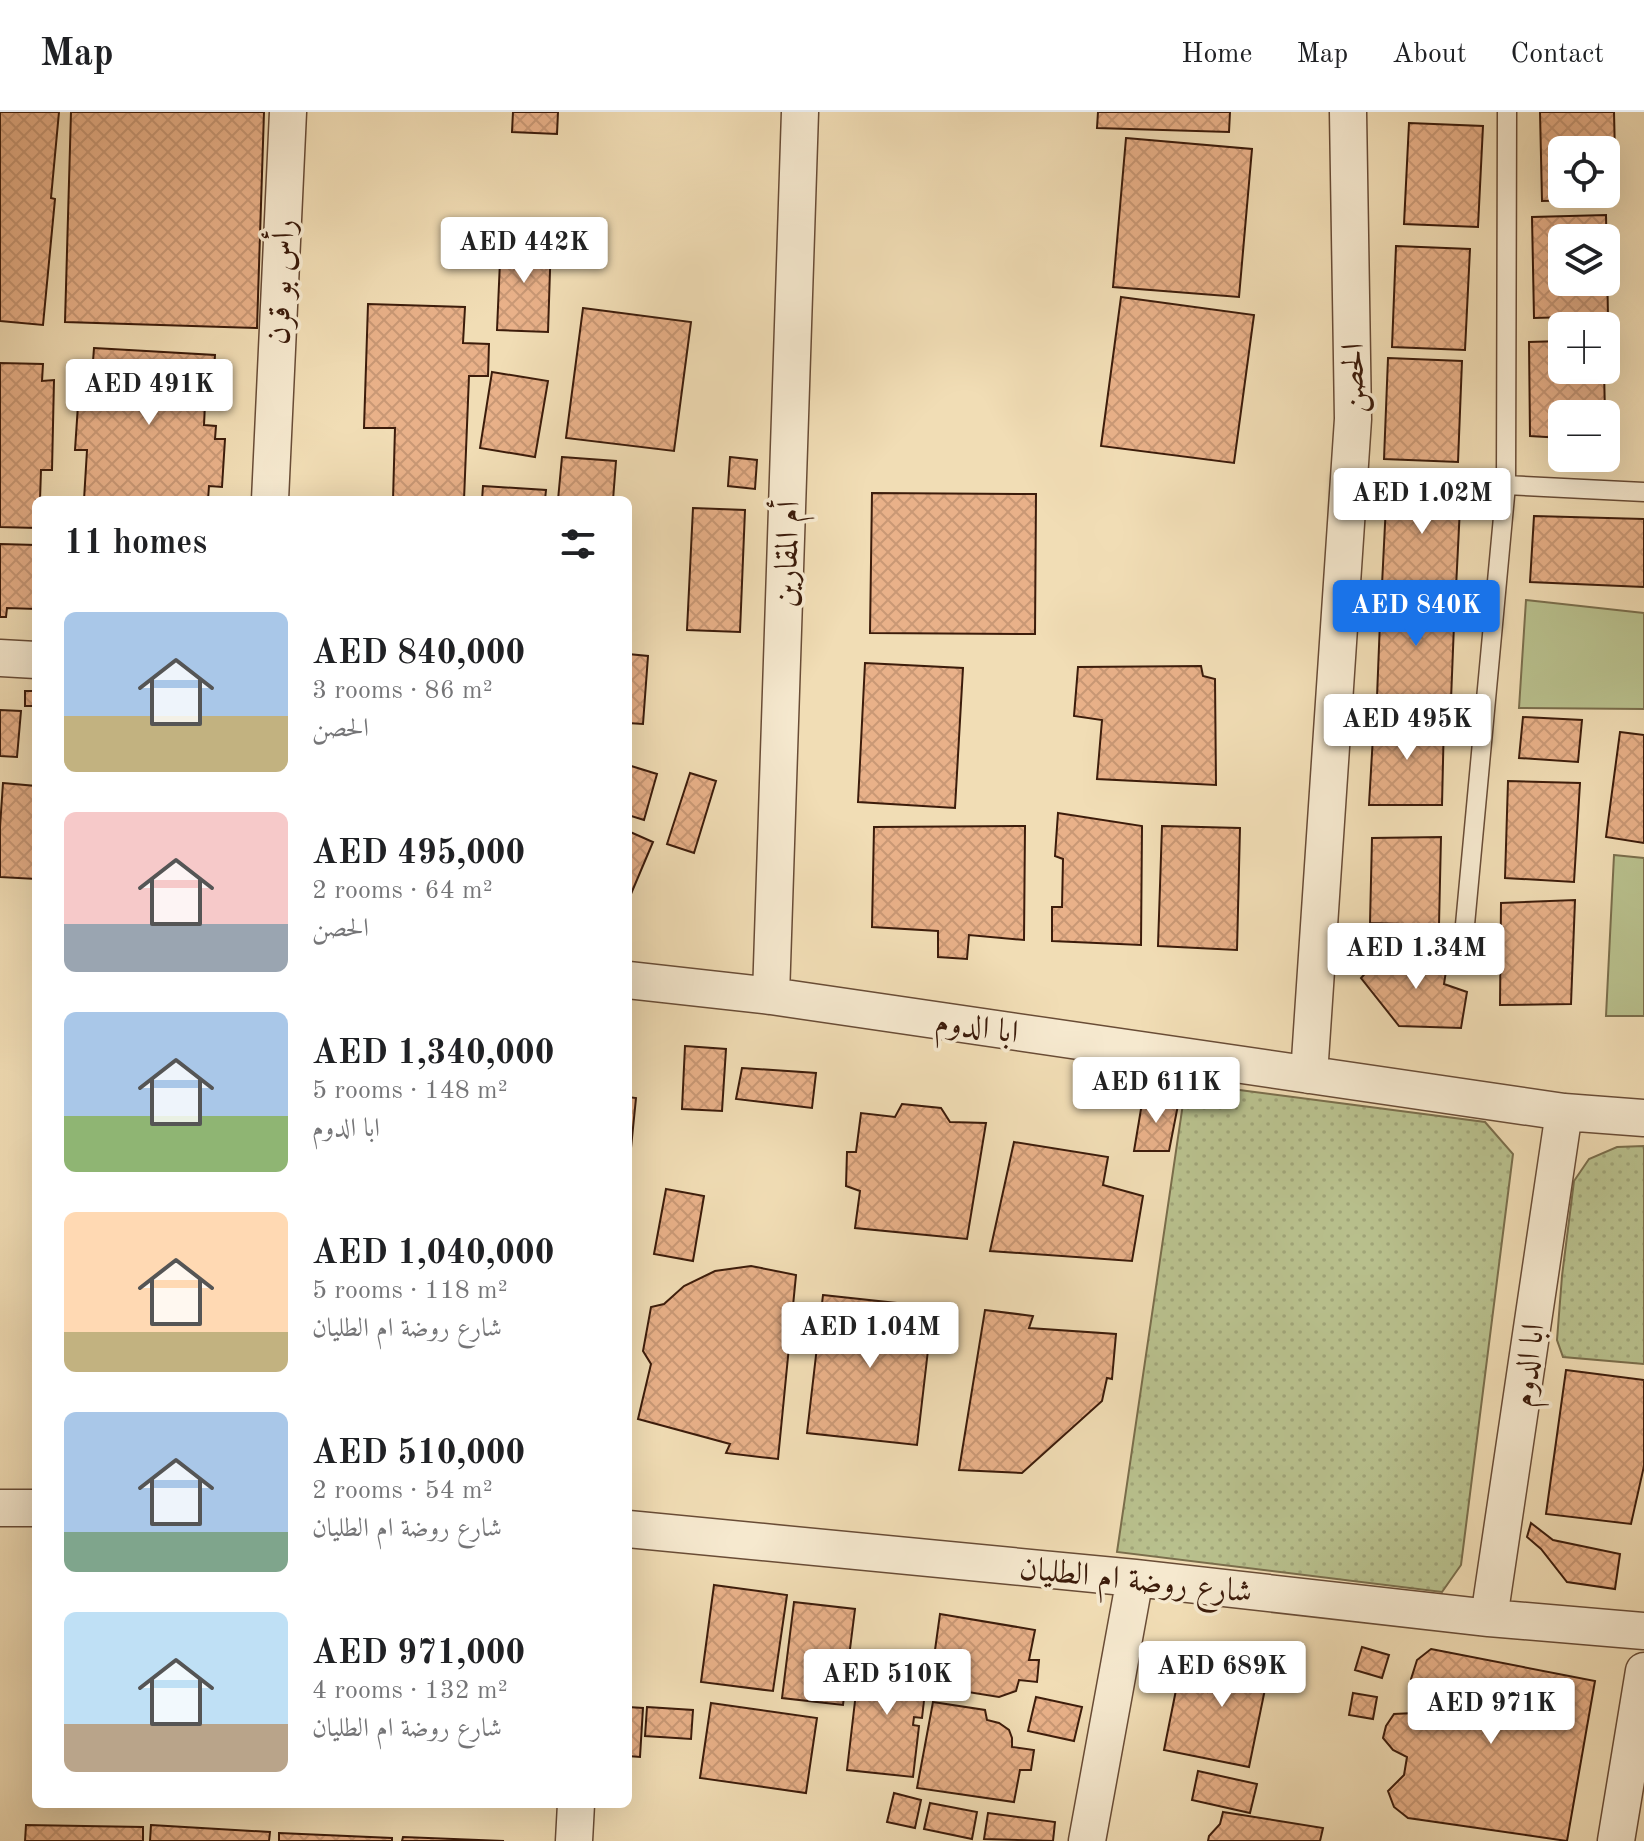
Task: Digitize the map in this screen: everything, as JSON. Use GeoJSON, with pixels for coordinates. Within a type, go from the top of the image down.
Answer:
{"type":"FeatureCollection","features":[{"type":"Feature","properties":{"kind":"street","name":"رأس بو قرن"},"geometry":{"type":"LineString","coordinates":[[270,496],[288,112]]}},
{"type":"Feature","properties":{"kind":"street","name":"أم المقارين"},"geometry":{"type":"LineString","coordinates":[[771,996],[800,112]]}},
{"type":"Feature","properties":{"kind":"street","name":"الحصن"},"geometry":{"type":"LineString","coordinates":[[1309,1075],[1353,419],[1348,112]]}},
{"type":"Feature","properties":{"kind":"street"},"geometry":{"type":"LineString","coordinates":[[0,658],[32,660]]}},
{"type":"Feature","properties":{"kind":"street","name":"ابا الدوم"},"geometry":{"type":"LineString","coordinates":[[632,980],[771,996],[1564,1112],[1644,1118]]}},
{"type":"Feature","properties":{"kind":"street","name":"ابا الدوم"},"geometry":{"type":"LineString","coordinates":[[1489,1618],[1564,1112]]}},
{"type":"Feature","properties":{"kind":"street"},"geometry":{"type":"LineString","coordinates":[[0,1508],[32,1508]]}},
{"type":"Feature","properties":{"kind":"street","name":"شارع روضة ام الطليان"},"geometry":{"type":"LineString","coordinates":[[632,1529],[1135,1578],[1489,1618],[1644,1631]]}},
{"type":"Feature","properties":{"kind":"street"},"geometry":{"type":"LineString","coordinates":[[1087,1841],[1135,1578]]}},
{"type":"Feature","properties":{"kind":"street"},"geometry":{"type":"LineString","coordinates":[[1616,1841],[1644,1671]]}},
{"type":"Feature","properties":{"kind":"street"},"geometry":{"type":"LineString","coordinates":[[574,1841],[576,1808]]}},
{"type":"Feature","properties":{"kind":"lane"},"geometry":{"type":"LineString","coordinates":[[1462,957],[1506,485],[1507,112]]}},
{"type":"Feature","properties":{"kind":"lane"},"geometry":{"type":"LineString","coordinates":[[1506,485],[1644,492]]}},
{"type":"Feature","properties":{"kind":"green space"},"geometry":{"type":"Polygon","coordinates":[[[1526,600],[1644,613],[1644,709],[1519,708],[1526,600]]]}},
{"type":"Feature","properties":{"kind":"green space"},"geometry":{"type":"Polygon","coordinates":[[[1614,855],[1644,858],[1644,1016],[1606,1016],[1614,855]]]}},
{"type":"Feature","properties":{"kind":"green space"},"geometry":{"type":"Polygon","coordinates":[[[1186,1083],[1485,1122],[1513,1154],[1461,1565],[1442,1592],[1117,1552],[1186,1083]]]}},
{"type":"Feature","properties":{"kind":"green space"},"geometry":{"type":"Polygon","coordinates":[[[1644,1146],[1644,1364],[1563,1357],[1557,1340],[1574,1181],[1589,1159],[1617,1147],[1644,1146]]]}},
{"type":"Feature","properties":{"kind":"building"},"geometry":{"type":"Polygon","coordinates":[[[0,112],[59,112],[51,198],[55,199],[43,325],[0,321],[0,112]]]}},
{"type":"Feature","properties":{"kind":"building"},"geometry":{"type":"Polygon","coordinates":[[[71,112],[264,112],[257,328],[65,322],[71,112]]]}},
{"type":"Feature","properties":{"kind":"building"},"geometry":{"type":"Polygon","coordinates":[[[513,112],[558,112],[557,134],[512,132],[513,112]]]}},
{"type":"Feature","properties":{"kind":"building"},"geometry":{"type":"Polygon","coordinates":[[[1098,112],[1230,112],[1229,132],[1097,128],[1098,112]]]}},
{"type":"Feature","properties":{"kind":"building"},"geometry":{"type":"Polygon","coordinates":[[[1540,112],[1614,112],[1615,136],[1548,136],[1548,201],[1542,201],[1540,112]]]}},
{"type":"Feature","properties":{"kind":"building"},"geometry":{"type":"Polygon","coordinates":[[[1409,123],[1483,126],[1478,227],[1404,224],[1409,123]]]}},
{"type":"Feature","properties":{"kind":"building"},"geometry":{"type":"Polygon","coordinates":[[[1126,138],[1252,149],[1239,297],[1113,287],[1126,138]]]}},
{"type":"Feature","properties":{"kind":"building"},"geometry":{"type":"Polygon","coordinates":[[[1606,215],[1606,224],[1548,224],[1548,296],[1608,296],[1608,312],[1548,312],[1548,318],[1534,318],[1532,217],[1606,215]]]}},
{"type":"Feature","properties":{"kind":"building"},"geometry":{"type":"Polygon","coordinates":[[[501,238],[551,240],[548,332],[497,330],[501,238]]]}},
{"type":"Feature","properties":{"kind":"building"},"geometry":{"type":"Polygon","coordinates":[[[1396,246],[1470,249],[1465,350],[1392,347],[1396,246]]]}},
{"type":"Feature","properties":{"kind":"building"},"geometry":{"type":"Polygon","coordinates":[[[1121,297],[1254,315],[1234,463],[1101,446],[1121,297]]]}},
{"type":"Feature","properties":{"kind":"building"},"geometry":{"type":"Polygon","coordinates":[[[368,304],[465,307],[463,343],[489,344],[488,376],[469,376],[464,496],[393,496],[395,428],[364,428],[368,304]]]}},
{"type":"Feature","properties":{"kind":"building"},"geometry":{"type":"Polygon","coordinates":[[[583,308],[691,322],[674,451],[566,438],[583,308]]]}},
{"type":"Feature","properties":{"kind":"building"},"geometry":{"type":"Polygon","coordinates":[[[1548,341],[1548,384],[1604,384],[1605,400],[1548,400],[1548,437],[1530,436],[1529,342],[1548,341]]]}},
{"type":"Feature","properties":{"kind":"building"},"geometry":{"type":"Polygon","coordinates":[[[94,348],[215,355],[212,405],[205,404],[204,425],[216,426],[215,439],[225,439],[222,487],[209,486],[208,496],[84,496],[87,450],[75,450],[80,375],[92,375],[94,348]]]}},
{"type":"Feature","properties":{"kind":"building"},"geometry":{"type":"Polygon","coordinates":[[[1388,358],[1462,361],[1458,462],[1384,459],[1388,358]]]}},
{"type":"Feature","properties":{"kind":"building"},"geometry":{"type":"Polygon","coordinates":[[[0,363],[43,364],[42,381],[54,380],[52,470],[41,470],[40,496],[32,496],[32,528],[0,527],[0,363]]]}},
{"type":"Feature","properties":{"kind":"building"},"geometry":{"type":"Polygon","coordinates":[[[492,372],[548,381],[535,457],[480,448],[492,372]]]}},
{"type":"Feature","properties":{"kind":"building"},"geometry":{"type":"Polygon","coordinates":[[[562,457],[616,461],[613,496],[558,496],[562,457]]]}},
{"type":"Feature","properties":{"kind":"building"},"geometry":{"type":"Polygon","coordinates":[[[730,457],[757,460],[755,489],[728,486],[730,457]]]}},
{"type":"Feature","properties":{"kind":"building"},"geometry":{"type":"Polygon","coordinates":[[[1387,484],[1461,487],[1456,588],[1382,585],[1387,484]]]}},
{"type":"Feature","properties":{"kind":"building"},"geometry":{"type":"Polygon","coordinates":[[[483,486],[546,490],[545,496],[482,496],[483,486]]]}},
{"type":"Feature","properties":{"kind":"building"},"geometry":{"type":"Polygon","coordinates":[[[872,493],[1036,494],[1035,634],[870,633],[872,493]]]}},
{"type":"Feature","properties":{"kind":"building"},"geometry":{"type":"Polygon","coordinates":[[[693,508],[745,510],[740,632],[687,630],[693,508]]]}},
{"type":"Feature","properties":{"kind":"building"},"geometry":{"type":"Polygon","coordinates":[[[1534,516],[1644,519],[1644,587],[1530,582],[1534,516]]]}},
{"type":"Feature","properties":{"kind":"building"},"geometry":{"type":"Polygon","coordinates":[[[0,544],[32,545],[32,609],[7,608],[6,617],[0,617],[0,544]]]}},
{"type":"Feature","properties":{"kind":"building"},"geometry":{"type":"Polygon","coordinates":[[[1381,596],[1455,599],[1451,700],[1377,697],[1381,596]]]}},
{"type":"Feature","properties":{"kind":"building"},"geometry":{"type":"Polygon","coordinates":[[[632,654],[648,656],[643,724],[632,723],[632,654]]]}},
{"type":"Feature","properties":{"kind":"building"},"geometry":{"type":"Polygon","coordinates":[[[865,663],[963,668],[955,808],[858,802],[865,663]]]}},
{"type":"Feature","properties":{"kind":"building"},"geometry":{"type":"Polygon","coordinates":[[[1201,666],[1203,676],[1215,679],[1216,785],[1097,779],[1102,720],[1074,716],[1078,667],[1201,666]]]}},
{"type":"Feature","properties":{"kind":"building"},"geometry":{"type":"Polygon","coordinates":[[[25,691],[32,691],[32,706],[25,706],[25,691]]]}},
{"type":"Feature","properties":{"kind":"building"},"geometry":{"type":"Polygon","coordinates":[[[0,710],[21,711],[17,757],[0,756],[0,710]]]}},
{"type":"Feature","properties":{"kind":"building"},"geometry":{"type":"Polygon","coordinates":[[[1523,717],[1582,720],[1578,762],[1519,758],[1523,717]]]}},
{"type":"Feature","properties":{"kind":"building"},"geometry":{"type":"Polygon","coordinates":[[[1374,719],[1444,719],[1442,805],[1369,805],[1374,719]]]}},
{"type":"Feature","properties":{"kind":"building"},"geometry":{"type":"Polygon","coordinates":[[[1620,732],[1644,735],[1644,843],[1606,837],[1620,732]]]}},
{"type":"Feature","properties":{"kind":"building"},"geometry":{"type":"Polygon","coordinates":[[[632,766],[657,774],[644,820],[632,816],[632,766]]]}},
{"type":"Feature","properties":{"kind":"building"},"geometry":{"type":"Polygon","coordinates":[[[690,773],[716,781],[694,853],[667,844],[690,773]]]}},
{"type":"Feature","properties":{"kind":"building"},"geometry":{"type":"Polygon","coordinates":[[[1508,781],[1580,783],[1574,882],[1505,878],[1508,781]]]}},
{"type":"Feature","properties":{"kind":"building"},"geometry":{"type":"Polygon","coordinates":[[[3,783],[32,786],[32,879],[0,877],[3,783]]]}},
{"type":"Feature","properties":{"kind":"building"},"geometry":{"type":"Polygon","coordinates":[[[1058,813],[1142,826],[1141,945],[1052,941],[1052,907],[1062,907],[1063,859],[1055,856],[1058,813]]]}},
{"type":"Feature","properties":{"kind":"building"},"geometry":{"type":"Polygon","coordinates":[[[1025,826],[1024,940],[969,935],[967,959],[938,957],[938,931],[872,927],[874,827],[1025,826]]]}},
{"type":"Feature","properties":{"kind":"building"},"geometry":{"type":"Polygon","coordinates":[[[1162,826],[1240,828],[1237,950],[1158,946],[1162,826]]]}},
{"type":"Feature","properties":{"kind":"building"},"geometry":{"type":"Polygon","coordinates":[[[632,833],[653,842],[632,892],[632,833]]]}},
{"type":"Feature","properties":{"kind":"building"},"geometry":{"type":"Polygon","coordinates":[[[1441,837],[1439,925],[1370,923],[1372,838],[1441,837]]]}},
{"type":"Feature","properties":{"kind":"building"},"geometry":{"type":"Polygon","coordinates":[[[1575,900],[1571,1004],[1500,1005],[1501,903],[1575,900]]]}},
{"type":"Feature","properties":{"kind":"building"},"geometry":{"type":"Polygon","coordinates":[[[1385,952],[1448,958],[1444,984],[1467,992],[1461,1028],[1399,1026],[1361,978],[1385,952]]]}},
{"type":"Feature","properties":{"kind":"building"},"geometry":{"type":"Polygon","coordinates":[[[685,1046],[726,1049],[722,1111],[682,1109],[685,1046]]]}},
{"type":"Feature","properties":{"kind":"building"},"geometry":{"type":"Polygon","coordinates":[[[742,1068],[816,1073],[812,1108],[736,1099],[742,1068]]]}},
{"type":"Feature","properties":{"kind":"building"},"geometry":{"type":"Polygon","coordinates":[[[1143,1097],[1179,1100],[1169,1151],[1134,1151],[1143,1097]]]}},
{"type":"Feature","properties":{"kind":"building"},"geometry":{"type":"Polygon","coordinates":[[[632,1098],[636,1098],[632,1138],[632,1098]]]}},
{"type":"Feature","properties":{"kind":"building"},"geometry":{"type":"Polygon","coordinates":[[[902,1104],[941,1108],[950,1122],[986,1123],[967,1239],[855,1228],[860,1191],[846,1186],[847,1152],[856,1152],[861,1113],[895,1117],[902,1104]]]}},
{"type":"Feature","properties":{"kind":"building"},"geometry":{"type":"Polygon","coordinates":[[[1014,1142],[1108,1157],[1103,1185],[1143,1196],[1132,1261],[990,1251],[1014,1142]]]}},
{"type":"Feature","properties":{"kind":"building"},"geometry":{"type":"Polygon","coordinates":[[[666,1189],[704,1196],[693,1261],[654,1254],[666,1189]]]}},
{"type":"Feature","properties":{"kind":"building"},"geometry":{"type":"Polygon","coordinates":[[[751,1266],[796,1275],[778,1459],[726,1453],[730,1444],[638,1419],[651,1364],[643,1351],[651,1307],[664,1304],[684,1286],[715,1271],[751,1266]]]}},
{"type":"Feature","properties":{"kind":"building"},"geometry":{"type":"Polygon","coordinates":[[[823,1295],[933,1307],[917,1445],[807,1433],[823,1295]]]}},
{"type":"Feature","properties":{"kind":"building"},"geometry":{"type":"Polygon","coordinates":[[[985,1310],[1033,1316],[1029,1328],[1116,1334],[1112,1379],[1107,1378],[1102,1401],[1022,1473],[959,1470],[985,1310]]]}},
{"type":"Feature","properties":{"kind":"building"},"geometry":{"type":"Polygon","coordinates":[[[1566,1370],[1644,1380],[1644,1466],[1631,1524],[1546,1514],[1566,1370]]]}},
{"type":"Feature","properties":{"kind":"building"},"geometry":{"type":"Polygon","coordinates":[[[1531,1523],[1553,1540],[1620,1554],[1615,1589],[1567,1582],[1541,1549],[1527,1537],[1531,1523]]]}},
{"type":"Feature","properties":{"kind":"building"},"geometry":{"type":"Polygon","coordinates":[[[714,1585],[787,1595],[773,1691],[701,1682],[714,1585]]]}},
{"type":"Feature","properties":{"kind":"building"},"geometry":{"type":"Polygon","coordinates":[[[794,1602],[855,1609],[843,1705],[782,1698],[794,1602]]]}},
{"type":"Feature","properties":{"kind":"building"},"geometry":{"type":"Polygon","coordinates":[[[940,1614],[1035,1630],[1029,1660],[1039,1660],[1037,1682],[1019,1680],[1016,1691],[999,1697],[930,1686],[940,1614]]]}},
{"type":"Feature","properties":{"kind":"building"},"geometry":{"type":"Polygon","coordinates":[[[1217,1644],[1272,1655],[1249,1767],[1164,1750],[1177,1685],[1207,1692],[1217,1644]]]}},
{"type":"Feature","properties":{"kind":"building"},"geometry":{"type":"Polygon","coordinates":[[[1362,1647],[1389,1655],[1382,1678],[1355,1670],[1362,1647]]]}},
{"type":"Feature","properties":{"kind":"building"},"geometry":{"type":"Polygon","coordinates":[[[1431,1649],[1595,1681],[1567,1841],[1408,1818],[1394,1807],[1388,1791],[1404,1775],[1407,1757],[1393,1750],[1383,1738],[1394,1714],[1414,1713],[1419,1692],[1411,1679],[1417,1660],[1431,1649]]]}},
{"type":"Feature","properties":{"kind":"building"},"geometry":{"type":"Polygon","coordinates":[[[860,1658],[928,1666],[922,1718],[914,1717],[913,1725],[919,1726],[913,1777],[847,1770],[860,1658]]]}},
{"type":"Feature","properties":{"kind":"building"},"geometry":{"type":"Polygon","coordinates":[[[1353,1693],[1377,1697],[1373,1719],[1349,1715],[1353,1693]]]}},
{"type":"Feature","properties":{"kind":"building"},"geometry":{"type":"Polygon","coordinates":[[[1036,1697],[1082,1707],[1074,1741],[1028,1731],[1036,1697]]]}},
{"type":"Feature","properties":{"kind":"building"},"geometry":{"type":"Polygon","coordinates":[[[933,1702],[985,1710],[987,1720],[1009,1730],[1012,1747],[1034,1750],[1031,1770],[1020,1770],[1014,1802],[917,1788],[933,1702]]]}},
{"type":"Feature","properties":{"kind":"building"},"geometry":{"type":"Polygon","coordinates":[[[711,1703],[817,1718],[806,1793],[700,1778],[711,1703]]]}},
{"type":"Feature","properties":{"kind":"building"},"geometry":{"type":"Polygon","coordinates":[[[632,1707],[643,1708],[640,1757],[632,1756],[632,1707]]]}},
{"type":"Feature","properties":{"kind":"building"},"geometry":{"type":"Polygon","coordinates":[[[647,1707],[693,1710],[691,1739],[645,1736],[647,1707]]]}},
{"type":"Feature","properties":{"kind":"building"},"geometry":{"type":"Polygon","coordinates":[[[1198,1771],[1257,1784],[1250,1813],[1192,1800],[1198,1771]]]}},
{"type":"Feature","properties":{"kind":"building"},"geometry":{"type":"Polygon","coordinates":[[[894,1793],[921,1800],[915,1828],[887,1822],[894,1793]]]}},
{"type":"Feature","properties":{"kind":"building"},"geometry":{"type":"Polygon","coordinates":[[[930,1803],[977,1812],[972,1839],[924,1829],[930,1803]]]}},
{"type":"Feature","properties":{"kind":"building"},"geometry":{"type":"Polygon","coordinates":[[[1223,1812],[1323,1828],[1320,1841],[1208,1841],[1220,1824],[1223,1812]]]}},
{"type":"Feature","properties":{"kind":"building"},"geometry":{"type":"Polygon","coordinates":[[[988,1813],[1055,1822],[1053,1841],[984,1839],[988,1813]]]}},
{"type":"Feature","properties":{"kind":"building"},"geometry":{"type":"Polygon","coordinates":[[[26,1825],[143,1827],[143,1841],[25,1841],[26,1825]]]}},
{"type":"Feature","properties":{"kind":"building"},"geometry":{"type":"Polygon","coordinates":[[[151,1825],[270,1832],[269,1841],[150,1841],[151,1825]]]}},
{"type":"Feature","properties":{"kind":"building"},"geometry":{"type":"Polygon","coordinates":[[[279,1833],[392,1838],[392,1841],[279,1841],[279,1833]]]}},
{"type":"Feature","properties":{"kind":"building"},"geometry":{"type":"Polygon","coordinates":[[[403,1837],[504,1841],[402,1841],[403,1837]]]}}]}
